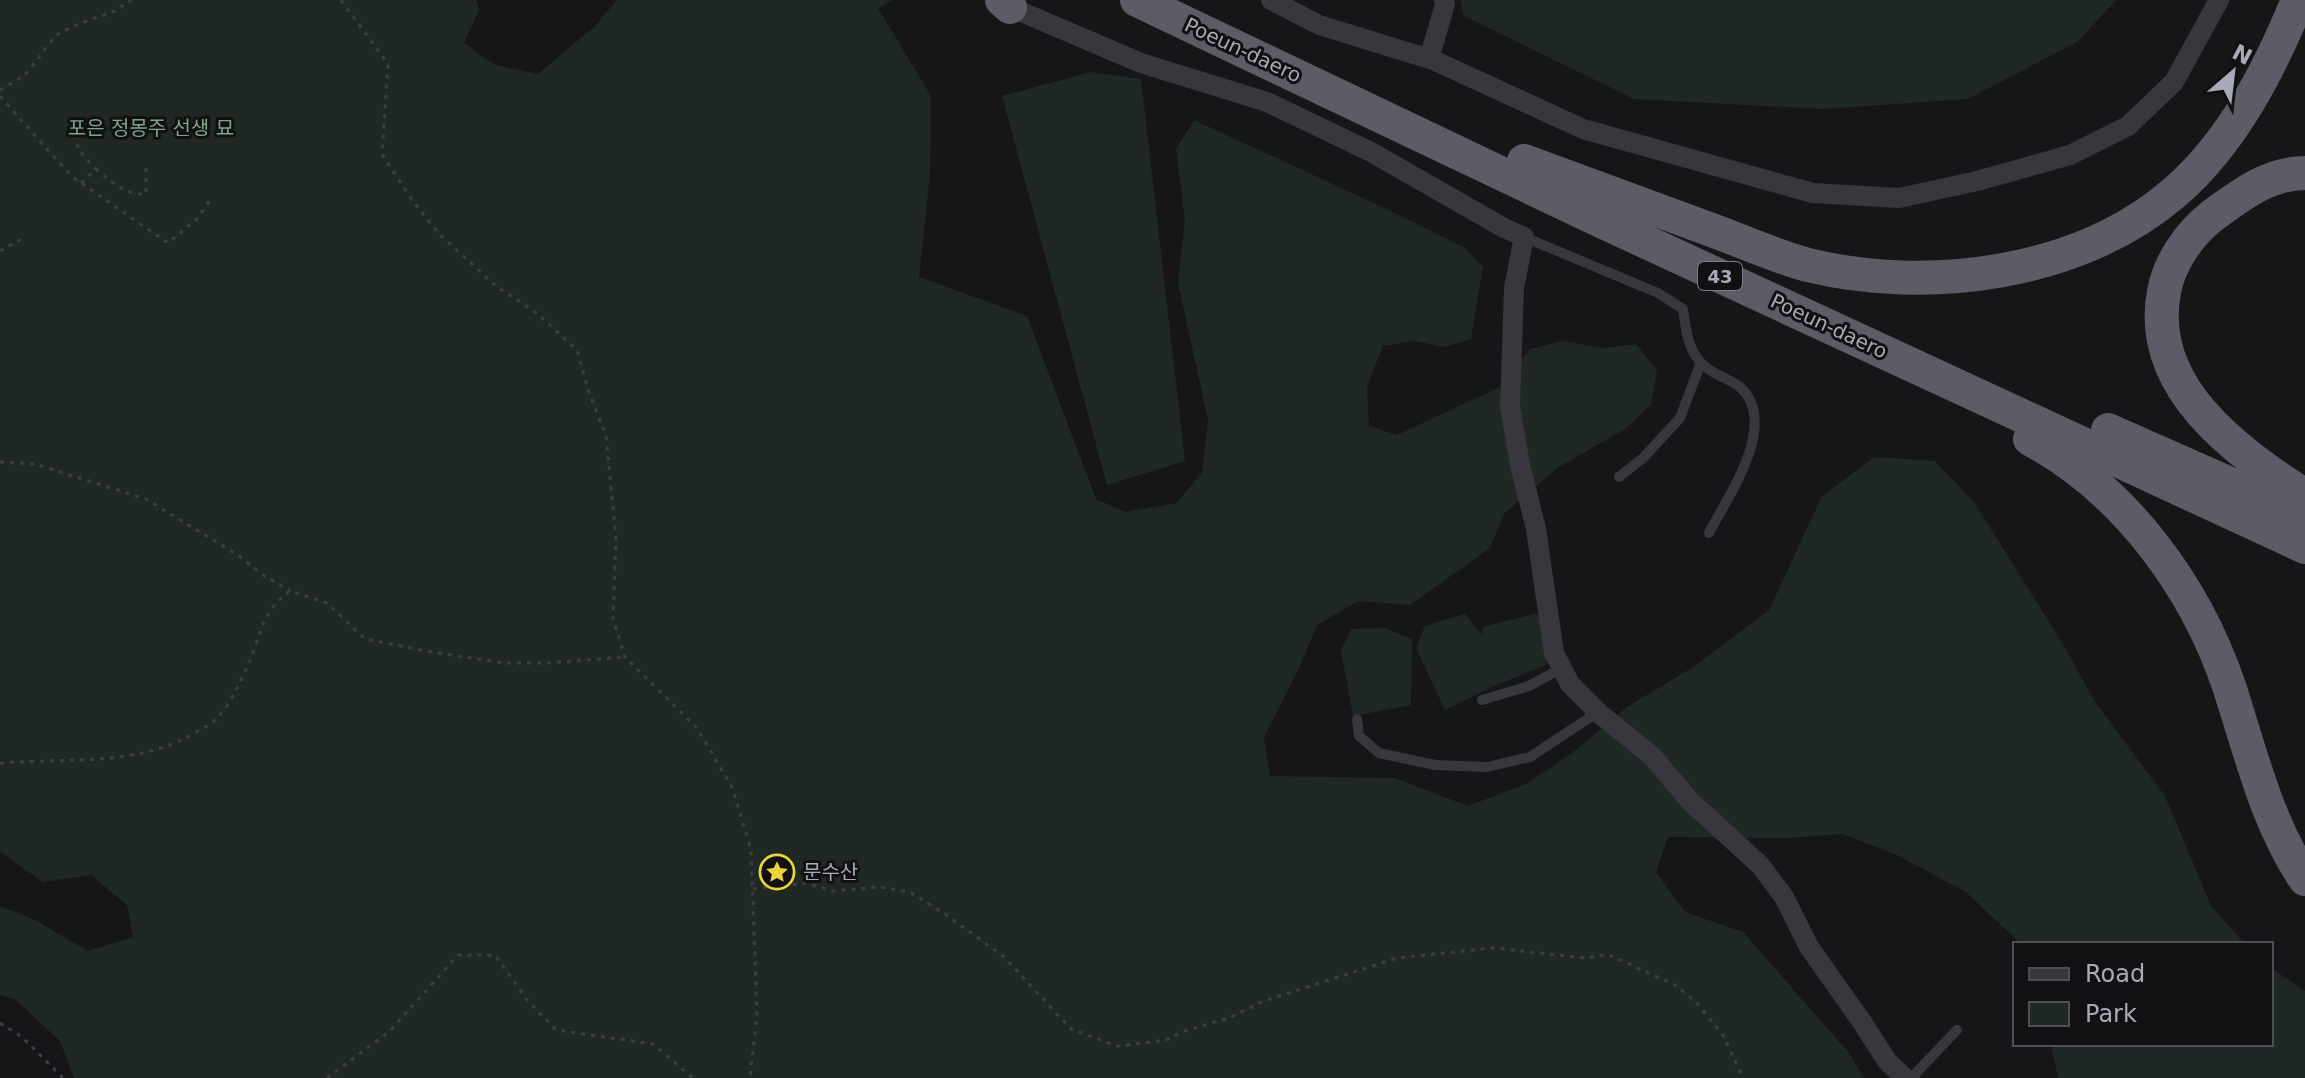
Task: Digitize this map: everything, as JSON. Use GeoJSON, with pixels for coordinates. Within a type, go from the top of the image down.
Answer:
{"type":"FeatureCollection","features":[{"type":"Feature","properties":{"kind":"highway","name":"Poeun-daero"},"geometry":{"type":"LineString","coordinates":[[1137,0],[1601,221],[2305,547]]}},
{"type":"Feature","properties":{"kind":"highway","name":"Poeun-daero"},"geometry":{"type":"LineString","coordinates":[[1190,0],[1524,161],[2226,484],[2305,517]]}},
{"type":"Feature","properties":{"kind":"highway"},"geometry":{"type":"LineString","coordinates":[[1524,161],[1806,264],[1869,276],[1931,279],[2000,270],[2066,253],[2125,229],[2176,192],[2218,146],[2250,97],[2281,42],[2298,0]]}},
{"type":"Feature","properties":{"kind":"highway"},"geometry":{"type":"LineString","coordinates":[[2305,173],[2266,181],[2233,200],[2202,224],[2175,261],[2166,281],[2160,313],[2163,347],[2178,379],[2197,408],[2228,439],[2305,496]]}},
{"type":"Feature","properties":{"kind":"highway"},"geometry":{"type":"LineString","coordinates":[[1780,303],[2042,445],[2078,470],[2154,545],[2183,587],[2204,628],[2227,682],[2260,784],[2305,879]]}},
{"type":"Feature","properties":{"kind":"street"},"geometry":{"type":"LineString","coordinates":[[1271,0],[1319,25],[1429,59],[1583,129],[1813,193],[1899,198],[1977,181],[2070,155],[2128,126],[2174,82],[2219,0]]}},
{"type":"Feature","properties":{"kind":"street"},"geometry":{"type":"LineString","coordinates":[[1429,59],[1444,0]]}},
{"type":"Feature","properties":{"kind":"street"},"geometry":{"type":"LineString","coordinates":[[1009,2],[1141,63],[1267,102],[1371,152],[1524,237],[1514,288],[1510,407],[1536,529],[1554,653],[1570,684],[1598,712],[1652,756],[1691,802],[1760,865],[1784,897],[1809,947],[1887,1061],[1905,1078]]}},
{"type":"Feature","properties":{"kind":"lane"},"geometry":{"type":"LineString","coordinates":[[1524,237],[1658,293],[1683,309],[1687,340],[1700,365],[1740,387],[1755,409],[1753,437],[1742,475],[1709,533]]}},
{"type":"Feature","properties":{"kind":"lane"},"geometry":{"type":"LineString","coordinates":[[1619,477],[1643,458],[1680,418],[1700,365]]}},
{"type":"Feature","properties":{"kind":"lane"},"geometry":{"type":"LineString","coordinates":[[1482,700],[1529,686],[1562,668]]}},
{"type":"Feature","properties":{"kind":"lane"},"geometry":{"type":"LineString","coordinates":[[1357,719],[1359,736],[1379,753],[1435,765],[1487,767],[1530,757],[1598,712]]}},
{"type":"Feature","properties":{"kind":"lane"},"geometry":{"type":"LineString","coordinates":[[1915,1078],[1914,1075],[1957,1030]]}},
{"type":"Feature","properties":{"kind":"path"},"geometry":{"type":"LineString","coordinates":[[0,90],[25,75],[55,36],[115,11],[131,0]]}},
{"type":"Feature","properties":{"kind":"path"},"geometry":{"type":"LineString","coordinates":[[341,0],[388,64],[382,154],[412,200],[439,234],[496,286],[538,314],[577,350],[588,390],[606,435],[616,538],[613,619],[625,657],[697,728],[732,787],[751,849],[757,1013],[750,1078]]}},
{"type":"Feature","properties":{"kind":"path"},"geometry":{"type":"LineString","coordinates":[[0,96],[71,176],[168,243],[198,218],[212,197]]}},
{"type":"Feature","properties":{"kind":"path"},"geometry":{"type":"LineString","coordinates":[[74,124],[74,139],[85,158],[118,187],[134,194],[146,194],[146,167]]}},
{"type":"Feature","properties":{"kind":"path"},"geometry":{"type":"LineString","coordinates":[[81,183],[96,169]]}},
{"type":"Feature","properties":{"kind":"path"},"geometry":{"type":"LineString","coordinates":[[0,251],[23,238]]}},
{"type":"Feature","properties":{"kind":"path"},"geometry":{"type":"LineString","coordinates":[[0,462],[35,464],[146,499],[290,591],[327,603],[365,639],[504,663],[625,657]]}},
{"type":"Feature","properties":{"kind":"path"},"geometry":{"type":"LineString","coordinates":[[0,763],[91,759],[147,752],[183,741],[217,719],[247,668],[275,601],[290,591]]}},
{"type":"Feature","properties":{"kind":"path"},"geometry":{"type":"LineString","coordinates":[[753,889],[807,883],[832,891],[879,887],[910,892],[1003,956],[1071,1029],[1117,1046],[1166,1040],[1184,1031],[1229,1018],[1264,1001],[1397,958],[1493,948],[1586,958],[1607,954],[1675,985],[1695,1001],[1723,1035],[1743,1078]]}},
{"type":"Feature","properties":{"kind":"path"},"geometry":{"type":"LineString","coordinates":[[327,1078],[390,1031],[458,955],[495,955],[527,1000],[556,1030],[653,1044],[693,1078]]}},
{"type":"Feature","properties":{"kind":"path"},"geometry":{"type":"LineString","coordinates":[[0,1023],[22,1037],[63,1078]]}},
{"type":"Feature","properties":{"kind":"green space","name":"포은 정몽주 선생 묘"},"geometry":{"type":"Polygon","coordinates":[[[0,0],[476,0],[479,10],[464,43],[495,65],[538,74],[594,27],[617,0],[893,0],[878,8],[931,96],[930,174],[919,277],[1027,316],[1096,499],[1126,512],[1176,503],[1202,473],[1208,420],[1178,283],[1185,220],[1176,149],[1194,120],[1465,248],[1483,267],[1471,339],[1444,347],[1415,341],[1383,346],[1367,386],[1369,426],[1397,435],[1500,387],[1530,349],[1562,341],[1605,348],[1636,344],[1657,371],[1651,404],[1625,429],[1557,468],[1504,514],[1490,548],[1410,605],[1358,601],[1317,625],[1264,737],[1270,776],[1395,778],[1468,806],[1528,783],[1572,753],[1627,707],[1695,666],[1769,610],[1822,496],[1874,457],[1935,461],[1974,502],[2064,646],[2095,702],[2165,796],[2211,906],[2243,942],[2019,942],[1966,892],[1897,855],[1843,834],[1786,838],[1668,837],[1656,872],[1685,912],[1743,932],[1849,1053],[1864,1078],[74,1078],[60,1041],[16,1000],[0,995],[0,906],[33,919],[88,951],[133,937],[127,905],[91,875],[43,882],[0,852],[0,0]]]}},
{"type":"Feature","properties":{"kind":"green space"},"geometry":{"type":"Polygon","coordinates":[[[1460,0],[2116,0],[2077,42],[1968,99],[1823,109],[1634,99],[1464,16],[1460,0]]]}},
{"type":"Feature","properties":{"kind":"green space"},"geometry":{"type":"Polygon","coordinates":[[[1091,72],[1141,79],[1185,461],[1107,485],[1002,96],[1091,72]]]}},
{"type":"Feature","properties":{"kind":"green space"},"geometry":{"type":"Polygon","coordinates":[[[1465,614],[1482,635],[1482,628],[1486,626],[1535,614],[1545,618],[1548,640],[1546,665],[1445,710],[1416,648],[1425,626],[1465,614]]]}},
{"type":"Feature","properties":{"kind":"green space"},"geometry":{"type":"Polygon","coordinates":[[[1385,628],[1412,639],[1411,705],[1353,716],[1341,650],[1351,629],[1385,628]]]}},
{"type":"Feature","properties":{"kind":"green space"},"geometry":{"type":"Polygon","coordinates":[[[2273,969],[2305,991],[2305,1078],[2058,1078],[2051,1046],[2273,1046],[2273,969]]]}},
{"type":"Feature","properties":{"kind":"place","name":"문수산"},"geometry":{"type":"Point","coordinates":[777,872]}}]}
